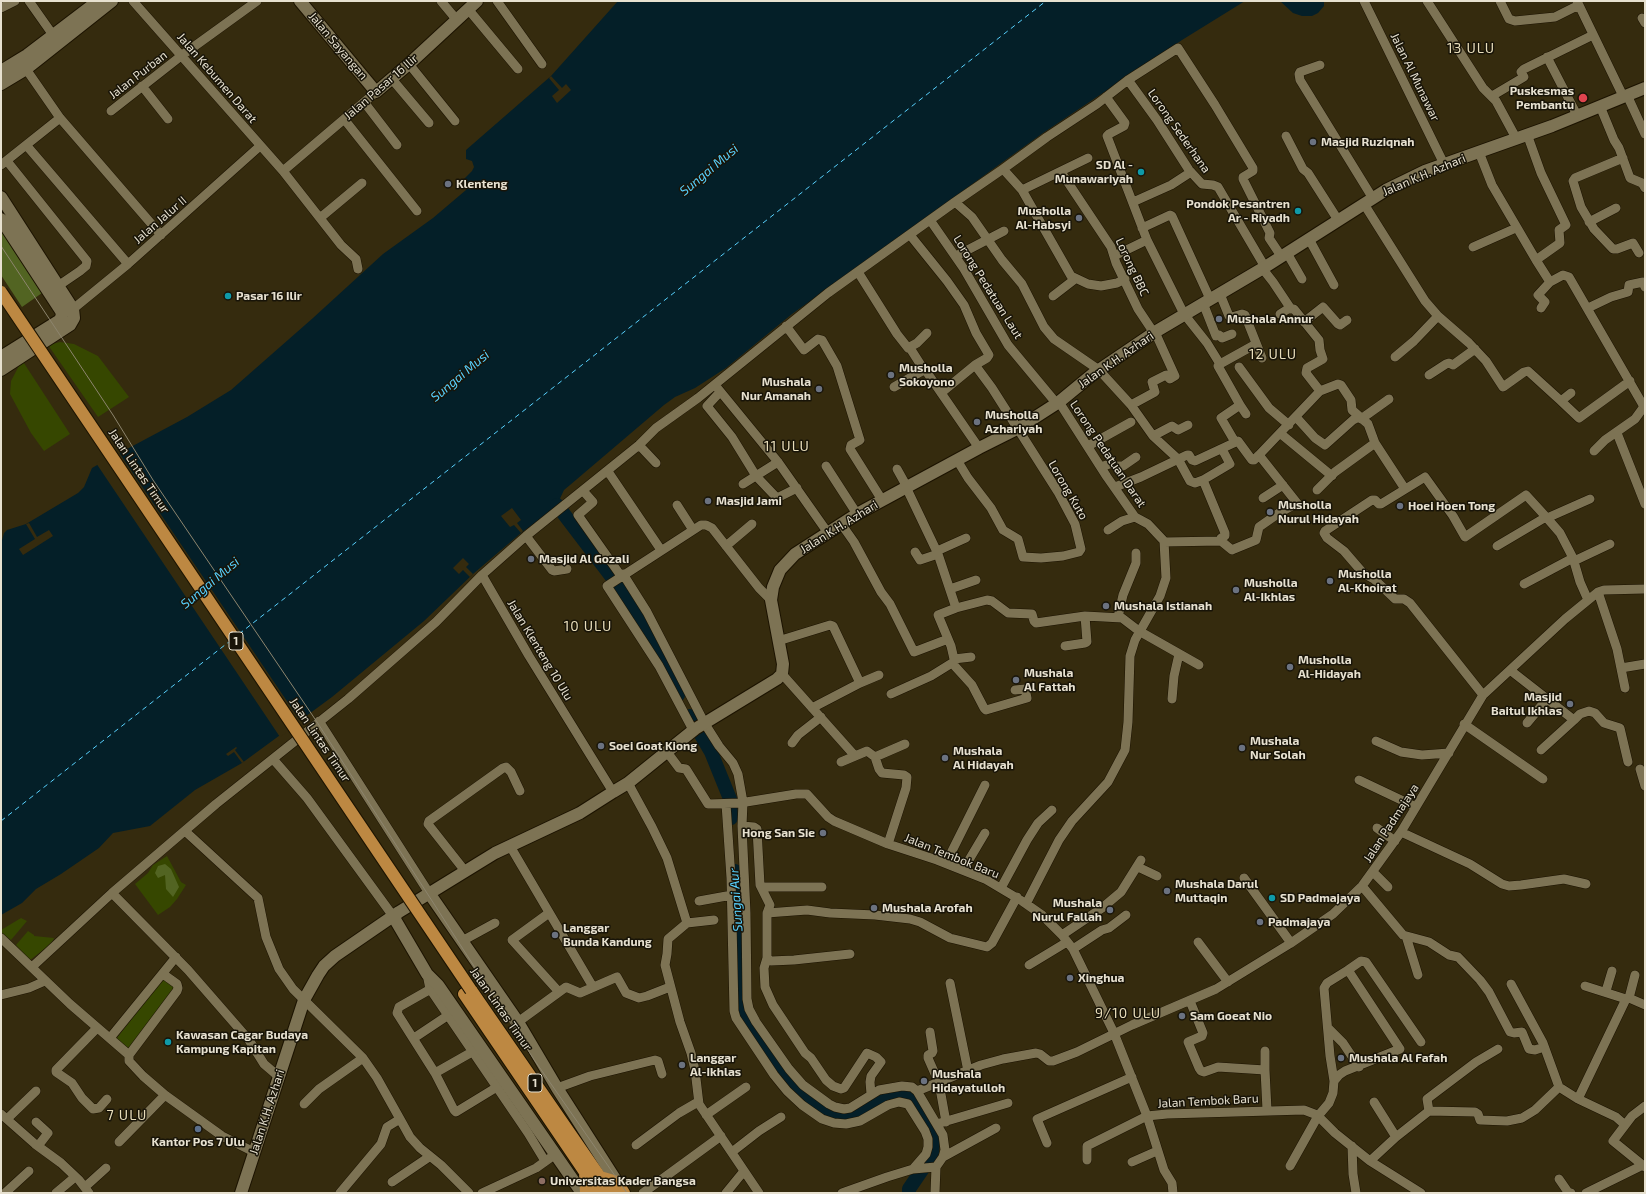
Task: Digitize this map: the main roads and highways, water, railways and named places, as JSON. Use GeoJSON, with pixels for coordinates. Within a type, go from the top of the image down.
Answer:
{"type":"FeatureCollection","features":[{"type":"Feature","properties":{"kind":"highway","name":"Jalan Lintas Timur"},"geometry":{"type":"LineString","coordinates":[[1,292],[599,1193]]}},
{"type":"Feature","properties":{"kind":"highway","name":"Jalan Lintas Timur"},"geometry":{"type":"LineString","coordinates":[[1,307],[467,992],[611,1193]]}},
{"type":"Feature","properties":{"kind":"highway"},"geometry":{"type":"LineString","coordinates":[[585,1172],[586,1193]]}},
{"type":"Feature","properties":{"kind":"highway"},"geometry":{"type":"LineString","coordinates":[[600,1177],[617,1182],[624,1193]]}},
{"type":"Feature","properties":{"kind":"water","name":"Sungai Musi"},"geometry":{"type":"Polygon","coordinates":[[[618,1],[1245,1],[1182,40],[1043,133],[792,314],[726,368],[695,388],[675,397],[664,405],[564,490],[553,510],[521,533],[473,574],[424,621],[332,697],[242,763],[195,790],[150,826],[113,833],[99,848],[36,889],[22,903],[1,915],[1,544],[4,533],[7,530],[26,524],[78,493],[84,487],[92,468],[187,417],[231,390],[383,254],[433,218],[466,190],[467,187],[464,179],[474,167],[472,161],[466,159],[466,150],[551,76],[618,1]]]}},
{"type":"Feature","properties":{"kind":"water"},"geometry":{"type":"Polygon","coordinates":[[[1280,1],[1324,1],[1324,6],[1318,13],[1312,16],[1302,16],[1293,13],[1280,1]]]}},
{"type":"Feature","properties":{"kind":"waterway","name":"Sungai Aur"},"geometry":{"type":"LineString","coordinates":[[557,505],[627,597],[651,633],[678,695]]}},
{"type":"Feature","properties":{"kind":"waterway","name":"Sungai Aur"},"geometry":{"type":"LineString","coordinates":[[690,716],[711,752],[730,799],[731,818]]}},
{"type":"Feature","properties":{"kind":"waterway","name":"Sungai Aur"},"geometry":{"type":"LineString","coordinates":[[735,871],[740,950],[740,1013],[749,1029],[799,1095],[832,1115],[846,1115],[865,1107],[878,1099],[896,1093],[909,1097],[930,1130],[933,1141],[932,1152],[926,1164],[909,1189],[909,1193]]}},
{"type":"Feature","properties":{"kind":"tram line"},"geometry":{"type":"LineString","coordinates":[[1,246],[113,415],[153,480],[317,722],[535,1061],[627,1193]]}},
{"type":"Feature","properties":{"kind":"place","name":"Puskesmas Pembantu"},"geometry":{"type":"Point","coordinates":[1583,98]}},
{"type":"Feature","properties":{"kind":"place","name":"Masjid Ruziqnah"},"geometry":{"type":"Point","coordinates":[1313,142]}},
{"type":"Feature","properties":{"kind":"place","name":"SD Al - Munawariyah"},"geometry":{"type":"Point","coordinates":[1141,172]}},
{"type":"Feature","properties":{"kind":"place","name":"Klenteng"},"geometry":{"type":"Point","coordinates":[448,184]}},
{"type":"Feature","properties":{"kind":"place","name":"Pondok Pesantren Ar - Riyadh"},"geometry":{"type":"Point","coordinates":[1298,211]}},
{"type":"Feature","properties":{"kind":"place","name":"Musholla Al-Habsyi"},"geometry":{"type":"Point","coordinates":[1079,218]}},
{"type":"Feature","properties":{"kind":"place","name":"Pasar 16 Ilir"},"geometry":{"type":"Point","coordinates":[228,296]}},
{"type":"Feature","properties":{"kind":"place","name":"Mushala Annur"},"geometry":{"type":"Point","coordinates":[1219,319]}},
{"type":"Feature","properties":{"kind":"place","name":"Musholla Sokoyono"},"geometry":{"type":"Point","coordinates":[891,375]}},
{"type":"Feature","properties":{"kind":"place","name":"Mushala Nur Amanah"},"geometry":{"type":"Point","coordinates":[819,389]}},
{"type":"Feature","properties":{"kind":"place","name":"Musholla Azhariyah"},"geometry":{"type":"Point","coordinates":[977,422]}},
{"type":"Feature","properties":{"kind":"place","name":"Masjid Jami"},"geometry":{"type":"Point","coordinates":[708,501]}},
{"type":"Feature","properties":{"kind":"place","name":"Hoei Hoen Tong"},"geometry":{"type":"Point","coordinates":[1400,506]}},
{"type":"Feature","properties":{"kind":"place","name":"Musholla Nurul Hidayah"},"geometry":{"type":"Point","coordinates":[1270,512]}},
{"type":"Feature","properties":{"kind":"place","name":"Masjid Al Gozali"},"geometry":{"type":"Point","coordinates":[531,559]}},
{"type":"Feature","properties":{"kind":"place","name":"Musholla Al-Khoirat"},"geometry":{"type":"Point","coordinates":[1330,581]}},
{"type":"Feature","properties":{"kind":"place","name":"Musholla Al-Ikhlas"},"geometry":{"type":"Point","coordinates":[1236,590]}},
{"type":"Feature","properties":{"kind":"place","name":"Mushala Istianah"},"geometry":{"type":"Point","coordinates":[1106,606]}},
{"type":"Feature","properties":{"kind":"place","name":"Musholla Al-Hidayah"},"geometry":{"type":"Point","coordinates":[1290,667]}},
{"type":"Feature","properties":{"kind":"place","name":"Mushala Al Fattah"},"geometry":{"type":"Point","coordinates":[1016,680]}},
{"type":"Feature","properties":{"kind":"place","name":"Masjid Baitul Ikhlas"},"geometry":{"type":"Point","coordinates":[1570,704]}},
{"type":"Feature","properties":{"kind":"place","name":"Soei Goat Kiong"},"geometry":{"type":"Point","coordinates":[601,746]}},
{"type":"Feature","properties":{"kind":"place","name":"Mushala Nur Solah"},"geometry":{"type":"Point","coordinates":[1242,748]}},
{"type":"Feature","properties":{"kind":"place","name":"Mushala Al Hidayah"},"geometry":{"type":"Point","coordinates":[945,758]}},
{"type":"Feature","properties":{"kind":"place","name":"Hong San Sie"},"geometry":{"type":"Point","coordinates":[823,833]}},
{"type":"Feature","properties":{"kind":"place","name":"Mushala Darul Muttaqin"},"geometry":{"type":"Point","coordinates":[1167,891]}},
{"type":"Feature","properties":{"kind":"place","name":"SD Padmajaya"},"geometry":{"type":"Point","coordinates":[1272,898]}},
{"type":"Feature","properties":{"kind":"place","name":"Mushala Arofah"},"geometry":{"type":"Point","coordinates":[874,908]}},
{"type":"Feature","properties":{"kind":"place","name":"Mushala Nurul Fallah"},"geometry":{"type":"Point","coordinates":[1110,910]}},
{"type":"Feature","properties":{"kind":"place","name":"Padmajaya"},"geometry":{"type":"Point","coordinates":[1260,922]}},
{"type":"Feature","properties":{"kind":"place","name":"Langgar Bunda Kandung"},"geometry":{"type":"Point","coordinates":[555,935]}},
{"type":"Feature","properties":{"kind":"place","name":"Xinghua"},"geometry":{"type":"Point","coordinates":[1070,978]}},
{"type":"Feature","properties":{"kind":"place","name":"Sam Goeat Nio"},"geometry":{"type":"Point","coordinates":[1182,1016]}},
{"type":"Feature","properties":{"kind":"place","name":"Kawasan Cagar Budaya Kampung Kapitan"},"geometry":{"type":"Point","coordinates":[168,1042]}},
{"type":"Feature","properties":{"kind":"place","name":"Mushala Al Fafah"},"geometry":{"type":"Point","coordinates":[1341,1058]}},
{"type":"Feature","properties":{"kind":"place","name":"Langgar Al-Ikhlas"},"geometry":{"type":"Point","coordinates":[682,1065]}},
{"type":"Feature","properties":{"kind":"place","name":"Mushala Hidayatulloh"},"geometry":{"type":"Point","coordinates":[924,1081]}},
{"type":"Feature","properties":{"kind":"place","name":"Kantor Pos 7 Ulu"},"geometry":{"type":"Point","coordinates":[198,1129]}},
{"type":"Feature","properties":{"kind":"place","name":"Universitas Kader Bangsa"},"geometry":{"type":"Point","coordinates":[542,1181]}},
{"type":"Feature","properties":{"kind":"district","name":"13 ULU"},"geometry":{"type":"Point","coordinates":[1471,48]}},
{"type":"Feature","properties":{"kind":"district","name":"12 ULU"},"geometry":{"type":"Point","coordinates":[1273,354]}},
{"type":"Feature","properties":{"kind":"district","name":"11 ULU"},"geometry":{"type":"Point","coordinates":[787,446]}},
{"type":"Feature","properties":{"kind":"district","name":"10 ULU"},"geometry":{"type":"Point","coordinates":[588,626]}},
{"type":"Feature","properties":{"kind":"district","name":"9/10 ULU"},"geometry":{"type":"Point","coordinates":[1128,1013]}},
{"type":"Feature","properties":{"kind":"district","name":"7 ULU"},"geometry":{"type":"Point","coordinates":[127,1115]}}]}
